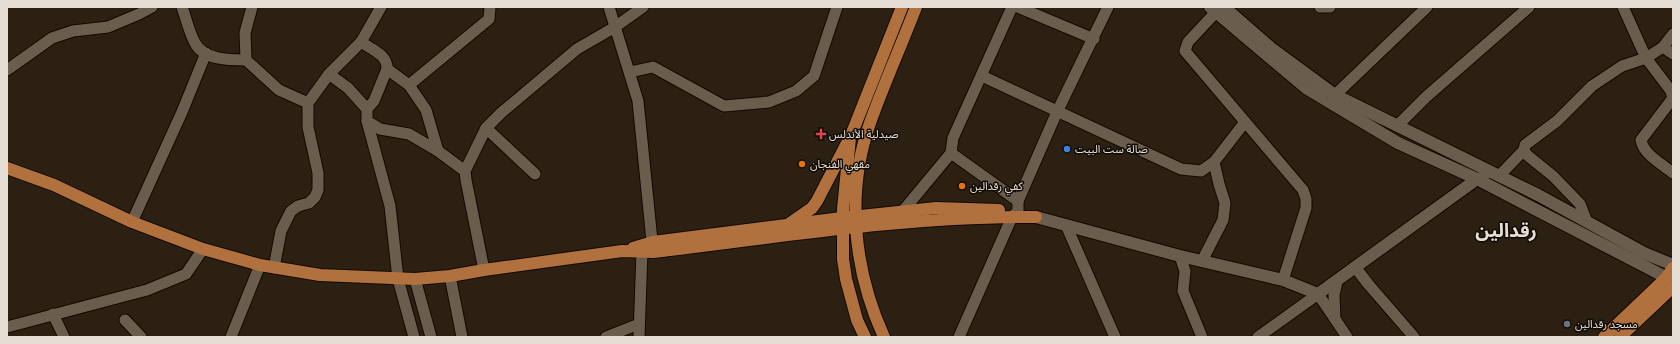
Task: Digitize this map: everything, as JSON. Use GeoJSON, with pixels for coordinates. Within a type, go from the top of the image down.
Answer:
{"type":"FeatureCollection","features":[{"type":"Feature","properties":{"kind":"main road"},"geometry":{"type":"LineString","coordinates":[[786,226],[812,208],[817,201],[850,138],[902,7]]}},
{"type":"Feature","properties":{"kind":"main road"},"geometry":{"type":"LineString","coordinates":[[884,337],[872,311],[862,273],[856,222],[858,174],[870,124],[916,7]]}},
{"type":"Feature","properties":{"kind":"main road"},"geometry":{"type":"LineString","coordinates":[[850,138],[842,224],[843,259],[846,279],[857,320],[865,337]]}},
{"type":"Feature","properties":{"kind":"main road"},"geometry":{"type":"LineString","coordinates":[[7,168],[54,185],[132,222],[203,249],[274,268],[320,275],[398,279],[450,276],[622,251],[856,222],[960,219],[1016,210]]}},
{"type":"Feature","properties":{"kind":"main road"},"geometry":{"type":"LineString","coordinates":[[857,196],[866,208],[882,214]]}},
{"type":"Feature","properties":{"kind":"main road"},"geometry":{"type":"LineString","coordinates":[[856,222],[882,214],[936,208],[1016,210],[1036,217]]}},
{"type":"Feature","properties":{"kind":"main road"},"geometry":{"type":"LineString","coordinates":[[650,248],[786,226],[842,224]]}},
{"type":"Feature","properties":{"kind":"main road"},"geometry":{"type":"LineString","coordinates":[[1620,337],[1671,282],[1673,266]]}},
{"type":"Feature","properties":{"kind":"main road"},"geometry":{"type":"LineString","coordinates":[[1604,337],[1671,282]]}},
{"type":"Feature","properties":{"kind":"street"},"geometry":{"type":"LineString","coordinates":[[7,70],[52,38],[73,31],[108,27],[152,7]]}},
{"type":"Feature","properties":{"kind":"street"},"geometry":{"type":"LineString","coordinates":[[182,7],[195,44],[206,53],[223,60],[246,60],[279,90],[308,103]]}},
{"type":"Feature","properties":{"kind":"street"},"geometry":{"type":"LineString","coordinates":[[246,60],[245,33],[252,7]]}},
{"type":"Feature","properties":{"kind":"street"},"geometry":{"type":"LineString","coordinates":[[274,268],[281,231],[291,211],[298,206],[309,203],[315,197],[318,190],[318,173],[308,128],[308,103],[329,74],[361,42],[381,7]]}},
{"type":"Feature","properties":{"kind":"street"},"geometry":{"type":"LineString","coordinates":[[409,85],[489,19],[490,7]]}},
{"type":"Feature","properties":{"kind":"street"},"geometry":{"type":"LineString","coordinates":[[609,7],[638,101],[650,248],[639,324],[639,337]]}},
{"type":"Feature","properties":{"kind":"street"},"geometry":{"type":"LineString","coordinates":[[484,270],[465,171],[486,128],[501,113],[577,49],[616,27],[643,7]]}},
{"type":"Feature","properties":{"kind":"street"},"geometry":{"type":"LineString","coordinates":[[630,72],[653,67],[724,106],[768,102],[796,91],[814,76],[837,7]]}},
{"type":"Feature","properties":{"kind":"street"},"geometry":{"type":"LineString","coordinates":[[902,212],[952,153],[953,138],[1012,7]]}},
{"type":"Feature","properties":{"kind":"street"},"geometry":{"type":"LineString","coordinates":[[1018,7],[1094,38]]}},
{"type":"Feature","properties":{"kind":"street"},"geometry":{"type":"LineString","coordinates":[[959,337],[1016,210],[1057,112],[1108,7]]}},
{"type":"Feature","properties":{"kind":"street"},"geometry":{"type":"LineString","coordinates":[[1320,7],[1330,7]]}},
{"type":"Feature","properties":{"kind":"street"},"geometry":{"type":"LineString","coordinates":[[1332,99],[1427,7]]}},
{"type":"Feature","properties":{"kind":"street"},"geometry":{"type":"LineString","coordinates":[[1397,126],[1426,97],[1529,7]]}},
{"type":"Feature","properties":{"kind":"street"},"geometry":{"type":"LineString","coordinates":[[1623,7],[1629,24],[1646,58],[1671,91],[1673,98],[1641,140],[1642,146],[1673,173]]}},
{"type":"Feature","properties":{"kind":"street"},"geometry":{"type":"LineString","coordinates":[[1283,280],[1306,208],[1306,199],[1303,190],[1185,51],[1188,42],[1217,9],[1306,88],[1397,126],[1499,176],[1644,253],[1673,266]]}},
{"type":"Feature","properties":{"kind":"street"},"geometry":{"type":"LineString","coordinates":[[1258,337],[1477,179],[1499,176],[1524,150],[1525,145],[1557,121],[1592,86],[1622,66],[1646,58],[1663,47],[1673,34]]}},
{"type":"Feature","properties":{"kind":"street"},"geometry":{"type":"LineString","coordinates":[[361,42],[386,60],[387,69],[374,101],[367,109],[367,121],[390,206],[398,279],[414,337]]}},
{"type":"Feature","properties":{"kind":"street"},"geometry":{"type":"LineString","coordinates":[[1663,47],[1673,54]]}},
{"type":"Feature","properties":{"kind":"street"},"geometry":{"type":"LineString","coordinates":[[132,222],[182,112],[206,53]]}},
{"type":"Feature","properties":{"kind":"street"},"geometry":{"type":"LineString","coordinates":[[387,69],[409,85],[426,110],[438,151]]}},
{"type":"Feature","properties":{"kind":"street"},"geometry":{"type":"LineString","coordinates":[[329,74],[348,88],[367,109]]}},
{"type":"Feature","properties":{"kind":"street"},"geometry":{"type":"LineString","coordinates":[[982,76],[1181,169],[1201,171],[1214,162],[1244,122]]}},
{"type":"Feature","properties":{"kind":"street"},"geometry":{"type":"LineString","coordinates":[[1332,99],[1398,143],[1477,179],[1671,282]]}},
{"type":"Feature","properties":{"kind":"street"},"geometry":{"type":"LineString","coordinates":[[367,121],[380,129],[409,134],[438,151],[465,171]]}},
{"type":"Feature","properties":{"kind":"street"},"geometry":{"type":"LineString","coordinates":[[486,128],[535,174]]}},
{"type":"Feature","properties":{"kind":"street"},"geometry":{"type":"LineString","coordinates":[[1524,150],[1527,155],[1553,176],[1580,204],[1587,222]]}},
{"type":"Feature","properties":{"kind":"street"},"geometry":{"type":"LineString","coordinates":[[952,153],[1016,210]]}},
{"type":"Feature","properties":{"kind":"street"},"geometry":{"type":"LineString","coordinates":[[1202,261],[1223,220],[1226,203],[1219,184],[1214,162]]}},
{"type":"Feature","properties":{"kind":"street"},"geometry":{"type":"LineString","coordinates":[[1036,217],[1180,256],[1283,280],[1318,294],[1347,337]]}},
{"type":"Feature","properties":{"kind":"street"},"geometry":{"type":"LineString","coordinates":[[1066,225],[1115,337]]}},
{"type":"Feature","properties":{"kind":"street"},"geometry":{"type":"LineString","coordinates":[[7,327],[147,290],[186,274],[203,249]]}},
{"type":"Feature","properties":{"kind":"street"},"geometry":{"type":"LineString","coordinates":[[1180,256],[1185,271],[1182,291],[1202,337]]}},
{"type":"Feature","properties":{"kind":"street"},"geometry":{"type":"LineString","coordinates":[[231,337],[260,265]]}},
{"type":"Feature","properties":{"kind":"street"},"geometry":{"type":"LineString","coordinates":[[1355,267],[1414,337]]}},
{"type":"Feature","properties":{"kind":"street"},"geometry":{"type":"LineString","coordinates":[[450,276],[462,337]]}},
{"type":"Feature","properties":{"kind":"street"},"geometry":{"type":"LineString","coordinates":[[415,279],[431,337]]}},
{"type":"Feature","properties":{"kind":"street"},"geometry":{"type":"LineString","coordinates":[[1335,320],[1334,295],[1337,281]]}},
{"type":"Feature","properties":{"kind":"street"},"geometry":{"type":"LineString","coordinates":[[53,314],[64,337]]}},
{"type":"Feature","properties":{"kind":"street"},"geometry":{"type":"LineString","coordinates":[[125,320],[141,337]]}},
{"type":"Feature","properties":{"kind":"street"},"geometry":{"type":"LineString","coordinates":[[606,337],[639,324]]}},
{"type":"Feature","properties":{"kind":"place","name":"صيدلية الأندلس"},"geometry":{"type":"Point","coordinates":[821,134]}},
{"type":"Feature","properties":{"kind":"place","name":"صالة ست البيت"},"geometry":{"type":"Point","coordinates":[1067,149]}},
{"type":"Feature","properties":{"kind":"place","name":"مقهي الفنجان"},"geometry":{"type":"Point","coordinates":[802,164]}},
{"type":"Feature","properties":{"kind":"place","name":"كفي رقدالين"},"geometry":{"type":"Point","coordinates":[962,186]}},
{"type":"Feature","properties":{"kind":"place","name":"مسجد رقدالين"},"geometry":{"type":"Point","coordinates":[1567,324]}},
{"type":"Feature","properties":{"kind":"district","name":"رقدالين"},"geometry":{"type":"Point","coordinates":[1506,230]}}]}
